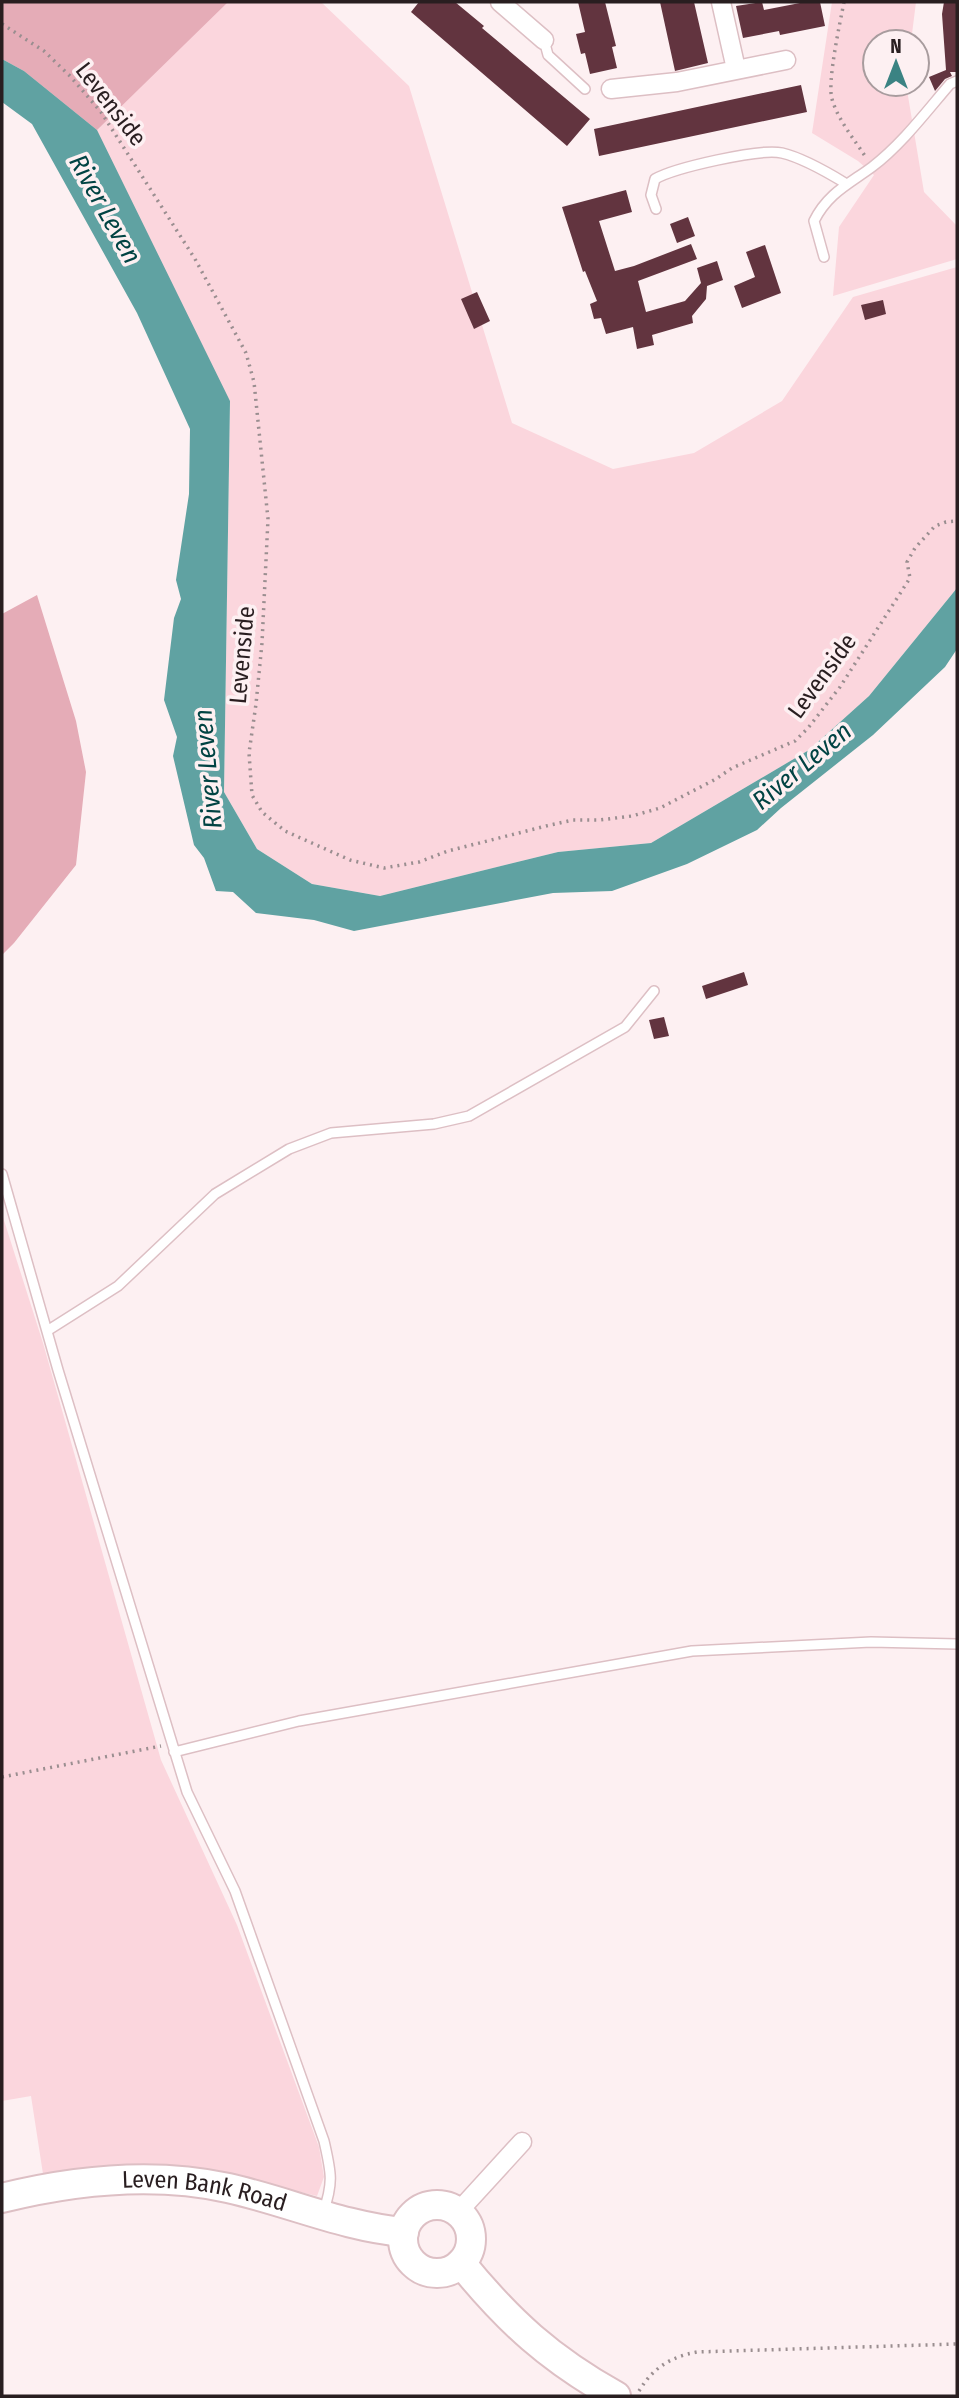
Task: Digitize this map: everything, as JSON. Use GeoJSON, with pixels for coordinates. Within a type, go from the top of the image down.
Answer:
{"type":"FeatureCollection","features":[{"type":"Feature","properties":{"kind":"main road","name":"Leven Bank Road"},"geometry":{"type":"LineString","coordinates":[[2,2198],[91,2182],[153,2180],[227,2188],[322,2215],[387,2231],[404,2232]]}},
{"type":"Feature","properties":{"kind":"main road"},"geometry":{"type":"LineString","coordinates":[[436,2205],[448,2207],[466,2220],[471,2231],[471,2243],[468,2254],[453,2270],[431,2273],[421,2269],[406,2254],[404,2232],[415,2213],[436,2205]]}},
{"type":"Feature","properties":{"kind":"main road"},"geometry":{"type":"LineString","coordinates":[[461,2263],[501,2311],[525,2333],[556,2359],[616,2396]]}},
{"type":"Feature","properties":{"kind":"street"},"geometry":{"type":"LineString","coordinates":[[500,2],[520,7],[544,40]]}},
{"type":"Feature","properties":{"kind":"street"},"geometry":{"type":"LineString","coordinates":[[721,2],[736,69]]}},
{"type":"Feature","properties":{"kind":"street"},"geometry":{"type":"LineString","coordinates":[[611,89],[677,82],[786,60]]}},
{"type":"Feature","properties":{"kind":"street"},"geometry":{"type":"LineString","coordinates":[[458,2212],[522,2142]]}},
{"type":"Feature","properties":{"kind":"lane"},"geometry":{"type":"LineString","coordinates":[[544,40],[548,55],[585,89]]}},
{"type":"Feature","properties":{"kind":"lane"},"geometry":{"type":"LineString","coordinates":[[824,257],[814,221],[820,209],[845,183],[872,167],[950,84],[957,81]]}},
{"type":"Feature","properties":{"kind":"lane"},"geometry":{"type":"LineString","coordinates":[[656,209],[651,195],[655,179],[667,172],[724,159],[779,152],[845,183]]}},
{"type":"Feature","properties":{"kind":"lane"},"geometry":{"type":"LineString","coordinates":[[47,1331],[118,1286],[215,1194],[289,1149],[331,1133],[433,1124],[469,1116],[625,1027],[654,990]]}},
{"type":"Feature","properties":{"kind":"lane"},"geometry":{"type":"LineString","coordinates":[[2,1174],[187,1793],[235,1891],[324,2141],[330,2168],[331,2191],[322,2215]]}},
{"type":"Feature","properties":{"kind":"lane"},"geometry":{"type":"LineString","coordinates":[[173,1748],[299,1721],[692,1651],[870,1642],[957,1644]]}},
{"type":"Feature","properties":{"kind":"path"},"geometry":{"type":"LineString","coordinates":[[844,2],[830,78],[832,99],[847,129],[872,167]]}},
{"type":"Feature","properties":{"kind":"path","name":"Levenside"},"geometry":{"type":"LineString","coordinates":[[2,24],[44,51],[102,112],[195,259],[246,353],[254,382],[268,519],[261,656],[249,753],[252,795],[262,812],[285,831],[350,860],[383,869],[419,862],[448,851],[537,828],[573,821],[600,821],[632,816],[660,808],[732,768],[794,741],[840,688],[900,596],[910,578],[907,562],[915,548],[935,526],[957,522]]}},
{"type":"Feature","properties":{"kind":"path"},"geometry":{"type":"LineString","coordinates":[[2,1777],[173,1748]]}},
{"type":"Feature","properties":{"kind":"path"},"geometry":{"type":"LineString","coordinates":[[636,2396],[660,2365],[671,2358],[697,2352],[957,2344]]}},
{"type":"Feature","properties":{"kind":"shaded area"},"geometry":{"type":"Polygon","coordinates":[[[2,2],[321,2],[409,86],[512,423],[613,469],[694,453],[782,401],[853,297],[957,267],[957,588],[869,696],[809,750],[651,843],[558,852],[380,896],[312,884],[257,849],[224,792],[230,401],[24,71],[2,59],[2,2]]]}},
{"type":"Feature","properties":{"kind":"shaded area"},"geometry":{"type":"Polygon","coordinates":[[[2,2],[228,2],[97,130],[24,71],[2,59],[2,2]]]}},
{"type":"Feature","properties":{"kind":"shaded area"},"geometry":{"type":"Polygon","coordinates":[[[832,2],[916,2],[913,28],[861,28],[861,98],[908,98],[924,192],[957,226],[957,259],[833,296],[839,227],[874,175],[858,161],[812,133],[832,2]]]}},
{"type":"Feature","properties":{"kind":"shaded area"},"geometry":{"type":"Polygon","coordinates":[[[37,595],[76,721],[86,772],[76,865],[2,955],[2,614],[37,595]]]}},
{"type":"Feature","properties":{"kind":"shaded area"},"geometry":{"type":"Polygon","coordinates":[[[2,1214],[43,1343],[161,1760],[237,1925],[319,2147],[324,2177],[317,2196],[217,2172],[130,2166],[43,2174],[31,2096],[2,2101],[2,1214]]]}},
{"type":"Feature","properties":{"kind":"water","name":"River Leven"},"geometry":{"type":"Polygon","coordinates":[[[2,59],[24,71],[97,130],[230,401],[224,792],[257,849],[312,884],[380,896],[558,852],[651,843],[809,750],[869,696],[957,588],[957,649],[945,667],[873,735],[757,830],[687,864],[612,891],[553,893],[354,931],[314,920],[256,913],[233,892],[216,891],[204,858],[194,845],[173,756],[177,737],[164,700],[174,618],[181,599],[176,580],[189,494],[190,429],[137,313],[32,124],[2,102],[2,59]]]}},
{"type":"Feature","properties":{"kind":"building"},"geometry":{"type":"Polygon","coordinates":[[[419,2],[455,2],[590,119],[567,146],[411,12],[419,2]]]}},
{"type":"Feature","properties":{"kind":"building"},"geometry":{"type":"Polygon","coordinates":[[[578,2],[605,2],[616,46],[612,47],[617,68],[590,74],[585,53],[581,54],[576,34],[585,32],[578,2]]]}},
{"type":"Feature","properties":{"kind":"building"},"geometry":{"type":"Polygon","coordinates":[[[660,2],[694,2],[708,63],[675,71],[660,2]]]}},
{"type":"Feature","properties":{"kind":"building"},"geometry":{"type":"Polygon","coordinates":[[[762,2],[764,10],[805,2],[820,2],[825,26],[780,35],[779,31],[743,38],[736,6],[762,2]]]}},
{"type":"Feature","properties":{"kind":"building"},"geometry":{"type":"Polygon","coordinates":[[[944,2],[957,2],[957,72],[950,72],[952,76],[945,79],[935,91],[931,76],[946,70],[942,14],[944,2]]]}},
{"type":"Feature","properties":{"kind":"building"},"geometry":{"type":"Polygon","coordinates":[[[801,85],[807,112],[599,156],[594,129],[801,85]]]}},
{"type":"Feature","properties":{"kind":"building"},"geometry":{"type":"Polygon","coordinates":[[[626,190],[632,212],[599,221],[615,271],[691,244],[697,259],[638,281],[646,312],[685,301],[701,283],[697,268],[717,261],[723,280],[707,286],[706,299],[692,316],[693,323],[652,335],[654,345],[637,349],[633,327],[606,334],[601,318],[594,319],[590,304],[597,301],[585,271],[583,272],[562,207],[626,190]]]}},
{"type":"Feature","properties":{"kind":"building"},"geometry":{"type":"Polygon","coordinates":[[[688,217],[695,236],[677,243],[670,224],[688,217]]]}},
{"type":"Feature","properties":{"kind":"building"},"geometry":{"type":"Polygon","coordinates":[[[765,245],[781,293],[742,308],[734,286],[755,277],[746,252],[765,245]]]}},
{"type":"Feature","properties":{"kind":"building"},"geometry":{"type":"Polygon","coordinates":[[[477,292],[490,321],[474,329],[461,299],[477,292]]]}},
{"type":"Feature","properties":{"kind":"building"},"geometry":{"type":"Polygon","coordinates":[[[883,300],[886,314],[865,320],[861,305],[883,300]]]}},
{"type":"Feature","properties":{"kind":"building"},"geometry":{"type":"Polygon","coordinates":[[[744,972],[748,985],[706,999],[702,986],[744,972]]]}},
{"type":"Feature","properties":{"kind":"building"},"geometry":{"type":"Polygon","coordinates":[[[664,1017],[669,1036],[654,1039],[649,1020],[664,1017]]]}}]}
